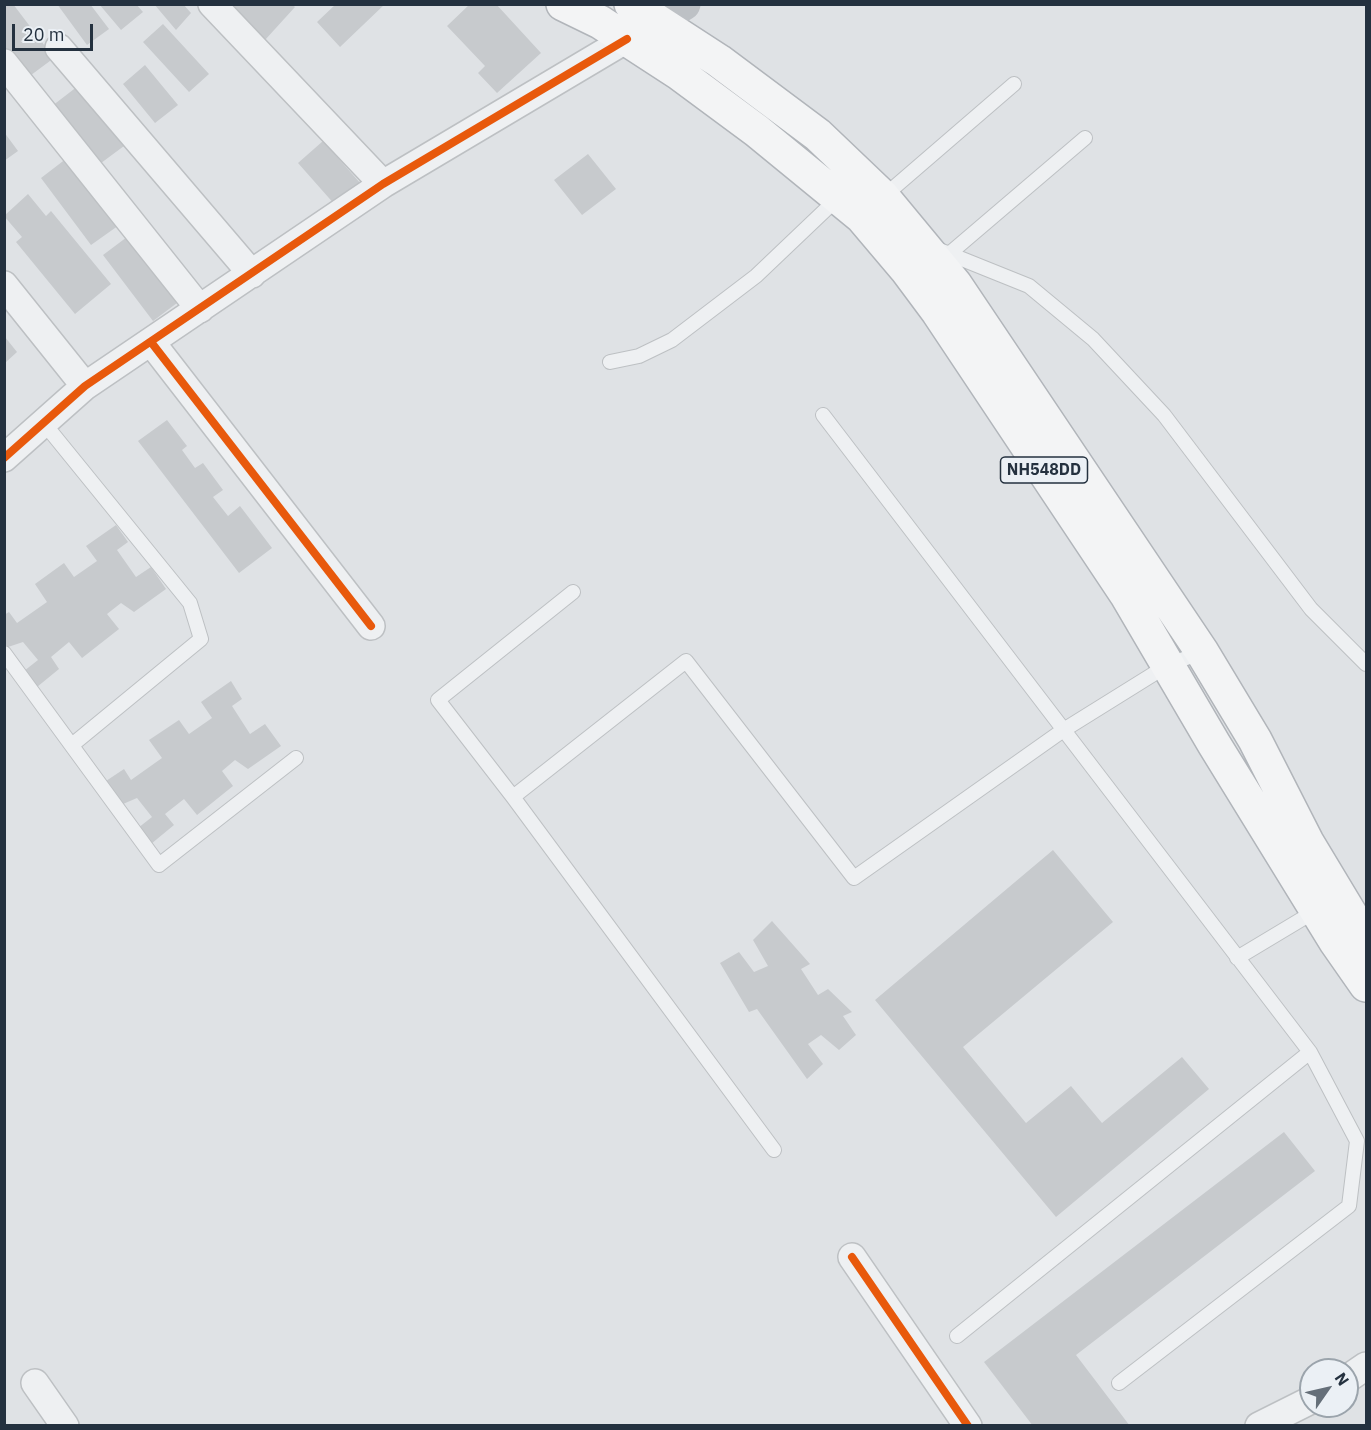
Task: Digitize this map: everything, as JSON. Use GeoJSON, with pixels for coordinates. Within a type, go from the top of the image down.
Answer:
{"type":"FeatureCollection","features":[{"type":"Feature","properties":{"kind":"highway","name":"NH548DD"},"geometry":{"type":"LineString","coordinates":[[563,4],[600,22],[680,74],[758,131],[862,217],[917,243],[938,312],[1126,594],[1317,910],[1366,985]]}},
{"type":"Feature","properties":{"kind":"highway","name":"NH548DD"},"geometry":{"type":"LineString","coordinates":[[631,4],[672,12],[818,135],[883,197],[917,243],[955,284],[1202,652],[1255,740],[1307,842],[1366,940]]}},
{"type":"Feature","properties":{"kind":"main road"},"geometry":{"type":"LineString","coordinates":[[627,39],[672,12]]}},
{"type":"Feature","properties":{"kind":"street"},"geometry":{"type":"LineString","coordinates":[[212,4],[383,184]]}},
{"type":"Feature","properties":{"kind":"street"},"geometry":{"type":"LineString","coordinates":[[4,458],[85,386],[383,184],[627,39]]}},
{"type":"Feature","properties":{"kind":"street"},"geometry":{"type":"LineString","coordinates":[[59,48],[252,274]]}},
{"type":"Feature","properties":{"kind":"street"},"geometry":{"type":"LineString","coordinates":[[4,63],[200,309]]}},
{"type":"Feature","properties":{"kind":"street"},"geometry":{"type":"LineString","coordinates":[[4,285],[85,386]]}},
{"type":"Feature","properties":{"kind":"street"},"geometry":{"type":"LineString","coordinates":[[151,342],[371,626]]}},
{"type":"Feature","properties":{"kind":"street"},"geometry":{"type":"LineString","coordinates":[[852,1257],[968,1425]]}},
{"type":"Feature","properties":{"kind":"street"},"geometry":{"type":"LineString","coordinates":[[35,1383],[65,1425]]}},
{"type":"Feature","properties":{"kind":"street"},"geometry":{"type":"LineString","coordinates":[[1258,1425],[1299,1406]]}},
{"type":"Feature","properties":{"kind":"lane"},"geometry":{"type":"LineString","coordinates":[[883,197],[1014,84]]}},
{"type":"Feature","properties":{"kind":"lane"},"geometry":{"type":"LineString","coordinates":[[917,243],[1085,138]]}},
{"type":"Feature","properties":{"kind":"lane"},"geometry":{"type":"LineString","coordinates":[[610,362],[639,356],[672,340],[756,276],[839,197]]}},
{"type":"Feature","properties":{"kind":"lane"},"geometry":{"type":"LineString","coordinates":[[917,243],[1029,286],[1093,339],[1164,415],[1311,609],[1366,664]]}},
{"type":"Feature","properties":{"kind":"lane"},"geometry":{"type":"LineString","coordinates":[[823,415],[1062,731],[1310,1052],[1358,1141],[1349,1206],[1119,1383]]}},
{"type":"Feature","properties":{"kind":"lane"},"geometry":{"type":"LineString","coordinates":[[43,422],[190,603],[201,639],[72,745]]}},
{"type":"Feature","properties":{"kind":"lane"},"geometry":{"type":"LineString","coordinates":[[573,592],[438,700],[513,797],[774,1150]]}},
{"type":"Feature","properties":{"kind":"lane"},"geometry":{"type":"LineString","coordinates":[[513,797],[686,661],[854,878],[1062,731],[1168,665],[1202,652]]}},
{"type":"Feature","properties":{"kind":"lane"},"geometry":{"type":"LineString","coordinates":[[4,653],[159,864],[296,758]]}},
{"type":"Feature","properties":{"kind":"lane"},"geometry":{"type":"LineString","coordinates":[[1237,958],[1317,910]]}},
{"type":"Feature","properties":{"kind":"lane"},"geometry":{"type":"LineString","coordinates":[[957,1336],[1310,1052]]}},
{"type":"Feature","properties":{"kind":"building"},"geometry":{"type":"Polygon","coordinates":[[[4,4],[13,4],[54,58],[27,78],[4,49],[4,4]]]}},
{"type":"Feature","properties":{"kind":"building"},"geometry":{"type":"Polygon","coordinates":[[[57,4],[90,4],[109,29],[87,45],[57,4]]]}},
{"type":"Feature","properties":{"kind":"building"},"geometry":{"type":"Polygon","coordinates":[[[99,4],[136,4],[143,12],[121,30],[99,4]]]}},
{"type":"Feature","properties":{"kind":"building"},"geometry":{"type":"Polygon","coordinates":[[[154,4],[183,4],[191,13],[176,30],[154,4]]]}},
{"type":"Feature","properties":{"kind":"building"},"geometry":{"type":"Polygon","coordinates":[[[237,4],[292,4],[295,7],[265,40],[232,10],[237,4]]]}},
{"type":"Feature","properties":{"kind":"building"},"geometry":{"type":"Polygon","coordinates":[[[336,4],[385,4],[340,47],[317,22],[336,4]]]}},
{"type":"Feature","properties":{"kind":"building"},"geometry":{"type":"Polygon","coordinates":[[[470,4],[496,4],[541,53],[497,93],[478,73],[485,66],[447,26],[470,4]]]}},
{"type":"Feature","properties":{"kind":"building"},"geometry":{"type":"Polygon","coordinates":[[[163,24],[209,74],[189,92],[143,42],[163,24]]]}},
{"type":"Feature","properties":{"kind":"building"},"geometry":{"type":"Polygon","coordinates":[[[145,65],[178,105],[155,123],[123,84],[145,65]]]}},
{"type":"Feature","properties":{"kind":"building"},"geometry":{"type":"Polygon","coordinates":[[[78,86],[124,146],[97,166],[52,106],[78,86]]]}},
{"type":"Feature","properties":{"kind":"building"},"geometry":{"type":"Polygon","coordinates":[[[4,132],[18,151],[4,161],[4,132]]]}},
{"type":"Feature","properties":{"kind":"building"},"geometry":{"type":"Polygon","coordinates":[[[323,141],[361,184],[336,206],[298,163],[323,141]]]}},
{"type":"Feature","properties":{"kind":"building"},"geometry":{"type":"Polygon","coordinates":[[[588,154],[616,189],[582,215],[554,180],[588,154]]]}},
{"type":"Feature","properties":{"kind":"building"},"geometry":{"type":"Polygon","coordinates":[[[71,155],[122,223],[91,245],[41,178],[71,155]]]}},
{"type":"Feature","properties":{"kind":"building"},"geometry":{"type":"Polygon","coordinates":[[[28,194],[46,216],[51,211],[111,284],[75,314],[16,242],[22,237],[4,216],[28,194]]]}},
{"type":"Feature","properties":{"kind":"building"},"geometry":{"type":"Polygon","coordinates":[[[131,234],[181,300],[153,321],[103,255],[131,234]]]}},
{"type":"Feature","properties":{"kind":"building"},"geometry":{"type":"Polygon","coordinates":[[[5,337],[17,352],[5,363],[5,337]]]}},
{"type":"Feature","properties":{"kind":"building"},"geometry":{"type":"Polygon","coordinates":[[[167,420],[187,446],[182,450],[195,468],[203,463],[223,490],[213,497],[228,516],[240,506],[272,548],[239,573],[138,441],[167,420]]]}},
{"type":"Feature","properties":{"kind":"building"},"geometry":{"type":"Polygon","coordinates":[[[116,525],[128,542],[117,550],[136,577],[151,567],[166,589],[134,612],[121,603],[107,614],[119,629],[82,658],[69,642],[51,657],[59,669],[37,687],[24,671],[38,660],[23,642],[8,647],[4,642],[4,615],[9,612],[17,623],[47,602],[35,584],[64,563],[74,577],[97,561],[86,546],[116,525]]]}},
{"type":"Feature","properties":{"kind":"building"},"geometry":{"type":"Polygon","coordinates":[[[231,681],[242,699],[232,706],[250,734],[265,724],[281,746],[248,769],[235,760],[222,771],[233,786],[197,815],[184,799],[165,814],[174,825],[151,844],[138,828],[152,817],[137,798],[123,804],[106,781],[124,769],[131,780],[162,758],[149,740],[179,720],[189,734],[212,718],[201,702],[231,681]]]}},
{"type":"Feature","properties":{"kind":"building"},"geometry":{"type":"Polygon","coordinates":[[[1053,850],[1113,922],[963,1047],[1026,1123],[1071,1086],[1102,1123],[1182,1057],[1209,1089],[1056,1217],[875,1000],[1053,850]]]}},
{"type":"Feature","properties":{"kind":"building"},"geometry":{"type":"Polygon","coordinates":[[[772,921],[810,964],[801,969],[818,995],[828,989],[852,1012],[843,1016],[856,1035],[839,1050],[821,1035],[808,1044],[823,1064],[807,1079],[757,1009],[749,1012],[720,963],[739,952],[754,972],[768,966],[753,940],[772,921]]]}},
{"type":"Feature","properties":{"kind":"building"},"geometry":{"type":"Polygon","coordinates":[[[1284,1132],[1315,1171],[1076,1355],[1130,1426],[1033,1426],[984,1362],[1284,1132]]]}},
{"type":"Feature","properties":{"kind":"cycle path"},"geometry":{"type":"LineString","coordinates":[[4,458],[85,386],[383,184],[627,39]]}},
{"type":"Feature","properties":{"kind":"cycle path"},"geometry":{"type":"LineString","coordinates":[[151,342],[371,626]]}},
{"type":"Feature","properties":{"kind":"cycle path"},"geometry":{"type":"LineString","coordinates":[[852,1257],[968,1426]]}}]}
